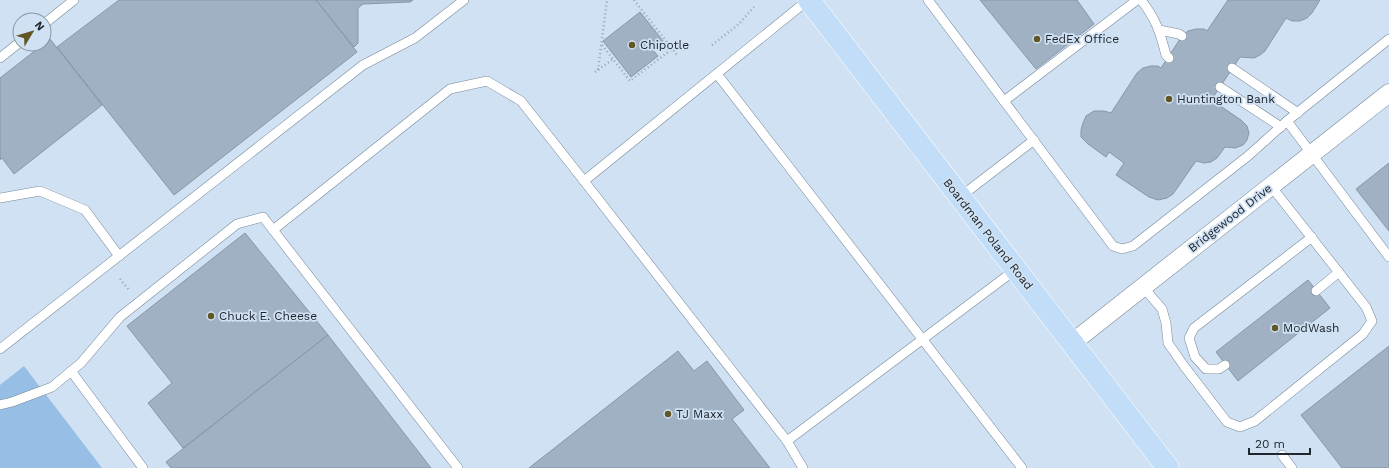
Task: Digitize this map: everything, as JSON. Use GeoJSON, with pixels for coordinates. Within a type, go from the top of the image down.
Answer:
{"type":"FeatureCollection","features":[{"type":"Feature","properties":{"kind":"main road","name":"Boardman Poland Road"},"geometry":{"type":"LineString","coordinates":[[808,0],[1168,468]]}},
{"type":"Feature","properties":{"kind":"street","name":"Bridgewood Drive"},"geometry":{"type":"LineString","coordinates":[[1072,343],[1389,93]]}},
{"type":"Feature","properties":{"kind":"lane"},"geometry":{"type":"LineString","coordinates":[[52,18],[74,0]]}},
{"type":"Feature","properties":{"kind":"lane"},"geometry":{"type":"LineString","coordinates":[[0,350],[363,65],[415,38],[464,0]]}},
{"type":"Feature","properties":{"kind":"lane"},"geometry":{"type":"LineString","coordinates":[[584,181],[808,0]]}},
{"type":"Feature","properties":{"kind":"lane"},"geometry":{"type":"LineString","coordinates":[[928,0],[1113,246],[1122,249],[1133,246],[1248,156],[1284,124],[1389,39]]}},
{"type":"Feature","properties":{"kind":"lane"},"geometry":{"type":"LineString","coordinates":[[1004,101],[1137,0]]}},
{"type":"Feature","properties":{"kind":"lane"},"geometry":{"type":"LineString","coordinates":[[1141,0],[1151,13],[1159,30],[1166,55],[1169,58]]}},
{"type":"Feature","properties":{"kind":"lane"},"geometry":{"type":"LineString","coordinates":[[1159,30],[1182,36]]}},
{"type":"Feature","properties":{"kind":"lane"},"geometry":{"type":"LineString","coordinates":[[0,58],[12,48]]}},
{"type":"Feature","properties":{"kind":"lane"},"geometry":{"type":"LineString","coordinates":[[1232,68],[1298,113]]}},
{"type":"Feature","properties":{"kind":"lane"},"geometry":{"type":"LineString","coordinates":[[717,74],[1022,468]]}},
{"type":"Feature","properties":{"kind":"lane"},"geometry":{"type":"LineString","coordinates":[[273,230],[450,89],[486,81],[521,101],[787,441],[803,468]]}},
{"type":"Feature","properties":{"kind":"lane"},"geometry":{"type":"LineString","coordinates":[[1220,87],[1284,124],[1311,154],[1389,257]]}},
{"type":"Feature","properties":{"kind":"lane"},"geometry":{"type":"LineString","coordinates":[[960,197],[1034,140]]}},
{"type":"Feature","properties":{"kind":"lane"},"geometry":{"type":"LineString","coordinates":[[1143,287],[1162,309],[1166,323],[1168,343],[1227,422],[1240,427],[1255,421],[1363,334],[1372,321],[1366,307],[1271,186]]}},
{"type":"Feature","properties":{"kind":"lane"},"geometry":{"type":"LineString","coordinates":[[0,198],[40,191],[85,210],[119,256]]}},
{"type":"Feature","properties":{"kind":"lane"},"geometry":{"type":"LineString","coordinates":[[0,405],[52,387],[81,363],[120,317],[237,224],[263,217],[458,468]]}},
{"type":"Feature","properties":{"kind":"lane"},"geometry":{"type":"LineString","coordinates":[[1225,364],[1218,369],[1206,369],[1195,356],[1189,338],[1194,328],[1312,237]]}},
{"type":"Feature","properties":{"kind":"lane"},"geometry":{"type":"LineString","coordinates":[[787,441],[1015,270]]}},
{"type":"Feature","properties":{"kind":"lane"},"geometry":{"type":"LineString","coordinates":[[1316,291],[1339,272]]}},
{"type":"Feature","properties":{"kind":"lane"},"geometry":{"type":"LineString","coordinates":[[71,371],[143,468]]}},
{"type":"Feature","properties":{"kind":"lane"},"geometry":{"type":"LineString","coordinates":[[1282,455],[1292,468]]}},
{"type":"Feature","properties":{"kind":"path"},"geometry":{"type":"LineString","coordinates":[[598,70],[607,0]]}},
{"type":"Feature","properties":{"kind":"path"},"geometry":{"type":"LineString","coordinates":[[634,0],[677,55]]}},
{"type":"Feature","properties":{"kind":"path"},"geometry":{"type":"LineString","coordinates":[[712,45],[739,24],[754,7]]}},
{"type":"Feature","properties":{"kind":"path"},"geometry":{"type":"LineString","coordinates":[[602,45],[630,81],[672,49]]}},
{"type":"Feature","properties":{"kind":"path"},"geometry":{"type":"LineString","coordinates":[[596,72],[613,58]]}},
{"type":"Feature","properties":{"kind":"path"},"geometry":{"type":"LineString","coordinates":[[120,278],[132,294]]}},
{"type":"Feature","properties":{"kind":"shaded area"},"geometry":{"type":"Polygon","coordinates":[[[24,366],[102,468],[0,468],[0,385],[24,366]]]}},
{"type":"Feature","properties":{"kind":"building"},"geometry":{"type":"Polygon","coordinates":[[[119,0],[316,0],[357,52],[174,195],[57,47],[119,0]]]}},
{"type":"Feature","properties":{"kind":"building"},"geometry":{"type":"Polygon","coordinates":[[[316,0],[413,0],[410,2],[363,4],[358,8],[358,43],[354,47],[316,0]]]}},
{"type":"Feature","properties":{"kind":"building"},"geometry":{"type":"Polygon","coordinates":[[[980,0],[1077,0],[1094,24],[1036,69],[980,0]]]}},
{"type":"Feature","properties":{"kind":"building","name":"Huntington Bank"},"geometry":{"type":"Polygon","coordinates":[[[1228,0],[1320,0],[1307,18],[1300,21],[1292,21],[1286,18],[1265,51],[1260,55],[1254,58],[1240,57],[1214,96],[1222,101],[1219,105],[1247,126],[1249,133],[1247,140],[1243,145],[1235,148],[1225,147],[1217,158],[1211,162],[1204,163],[1196,161],[1173,194],[1167,198],[1158,200],[1149,197],[1116,175],[1124,163],[1109,152],[1106,157],[1081,137],[1083,123],[1086,116],[1094,111],[1111,113],[1137,73],[1143,68],[1151,66],[1158,66],[1161,68],[1182,36],[1188,31],[1196,29],[1204,29],[1207,31],[1228,0]]]}},
{"type":"Feature","properties":{"kind":"building","name":"Chipotle"},"geometry":{"type":"Polygon","coordinates":[[[640,12],[663,41],[652,49],[658,56],[631,77],[603,41],[640,12]]]}},
{"type":"Feature","properties":{"kind":"building"},"geometry":{"type":"Polygon","coordinates":[[[52,42],[102,105],[14,174],[2,158],[0,160],[0,78],[33,52],[52,52],[52,42]]]}},
{"type":"Feature","properties":{"kind":"building"},"geometry":{"type":"Polygon","coordinates":[[[1389,163],[1389,231],[1356,189],[1389,163]]]}},
{"type":"Feature","properties":{"kind":"building"},"geometry":{"type":"Polygon","coordinates":[[[245,233],[328,335],[183,448],[148,403],[172,383],[127,326],[245,233]]]}},
{"type":"Feature","properties":{"kind":"building","name":"ModWash"},"geometry":{"type":"Polygon","coordinates":[[[1308,280],[1330,308],[1238,381],[1216,352],[1308,280]]]}},
{"type":"Feature","properties":{"kind":"building"},"geometry":{"type":"Polygon","coordinates":[[[328,335],[431,468],[171,468],[166,462],[328,335]]]}},
{"type":"Feature","properties":{"kind":"building"},"geometry":{"type":"Polygon","coordinates":[[[1389,346],[1389,468],[1342,468],[1301,415],[1389,346]]]}},
{"type":"Feature","properties":{"kind":"building","name":"TJ Maxx"},"geometry":{"type":"Polygon","coordinates":[[[678,351],[694,371],[707,361],[744,410],[732,419],[770,468],[529,468],[678,351]]]}},
{"type":"Feature","properties":{"kind":"place","name":"FedEx Office"},"geometry":{"type":"Point","coordinates":[1037,39]}},
{"type":"Feature","properties":{"kind":"place","name":"Chipotle"},"geometry":{"type":"Point","coordinates":[632,45]}},
{"type":"Feature","properties":{"kind":"place","name":"Huntington Bank"},"geometry":{"type":"Point","coordinates":[1169,99]}},
{"type":"Feature","properties":{"kind":"place","name":"Chuck E. Cheese"},"geometry":{"type":"Point","coordinates":[211,316]}},
{"type":"Feature","properties":{"kind":"place","name":"ModWash"},"geometry":{"type":"Point","coordinates":[1275,328]}},
{"type":"Feature","properties":{"kind":"place","name":"TJ Maxx"},"geometry":{"type":"Point","coordinates":[668,414]}}]}
